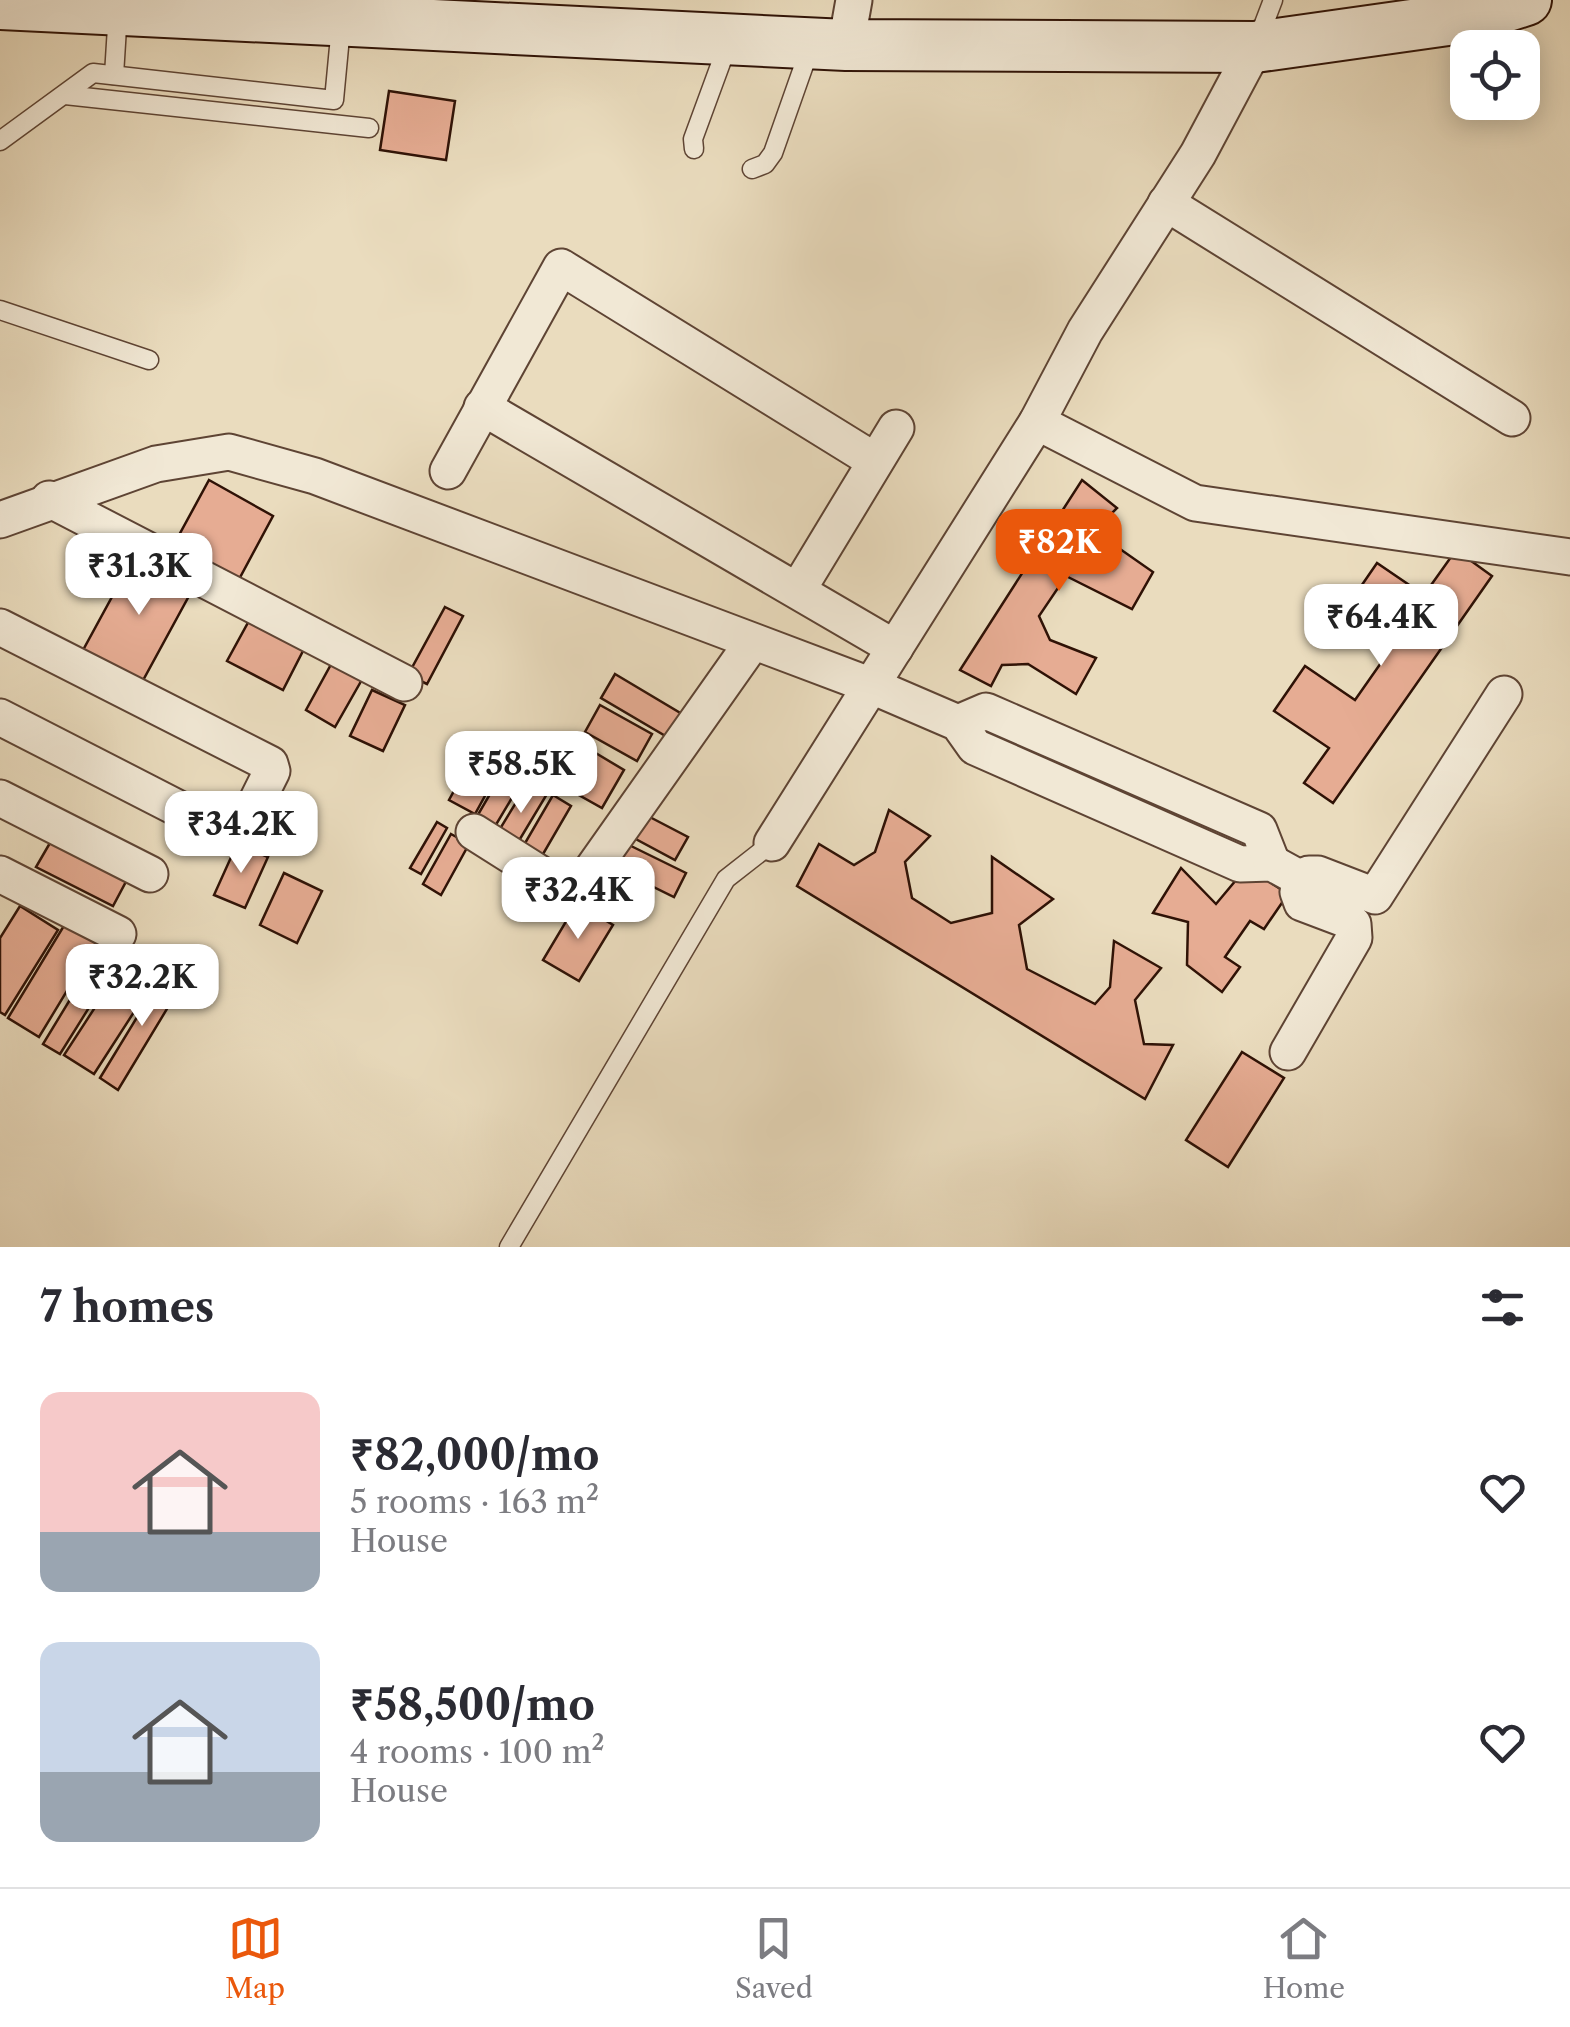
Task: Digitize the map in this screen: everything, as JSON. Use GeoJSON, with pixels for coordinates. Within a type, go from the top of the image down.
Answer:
{"type":"FeatureCollection","features":[{"type":"Feature","properties":{"kind":"main road"},"geometry":{"type":"LineString","coordinates":[[20,3],[342,20],[398,10],[515,14],[730,39],[838,29],[1255,48],[1476,16],[1508,3]]}},
{"type":"Feature","properties":{"kind":"street"},"geometry":{"type":"LineString","coordinates":[[772,843],[1037,422],[1084,332],[1166,203],[1255,48]]}},
{"type":"Feature","properties":{"kind":"street"},"geometry":{"type":"LineString","coordinates":[[1166,203],[1512,418]]}},
{"type":"Feature","properties":{"kind":"street"},"geometry":{"type":"LineString","coordinates":[[448,471],[561,267],[875,461]]}},
{"type":"Feature","properties":{"kind":"street"},"geometry":{"type":"LineString","coordinates":[[482,408],[799,588],[895,648]]}},
{"type":"Feature","properties":{"kind":"street"},"geometry":{"type":"LineString","coordinates":[[1037,422],[1195,503],[1570,557]]}},
{"type":"Feature","properties":{"kind":"street"},"geometry":{"type":"LineString","coordinates":[[799,588],[896,428]]}},
{"type":"Feature","properties":{"kind":"street"},"geometry":{"type":"LineString","coordinates":[[0,520],[156,464],[229,452],[315,476],[872,686],[958,723],[975,747],[1010,763],[1240,864],[1272,863],[1303,880]]}},
{"type":"Feature","properties":{"kind":"street"},"geometry":{"type":"LineString","coordinates":[[48,500],[404,683]]}},
{"type":"Feature","properties":{"kind":"street"},"geometry":{"type":"LineString","coordinates":[[0,626],[270,764],[272,770],[242,831],[228,834],[0,716]]}},
{"type":"Feature","properties":{"kind":"street"},"geometry":{"type":"LineString","coordinates":[[474,832],[558,885],[576,882],[601,857],[752,643]]}},
{"type":"Feature","properties":{"kind":"street"},"geometry":{"type":"LineString","coordinates":[[1288,1052],[1354,938],[1353,924],[1302,903],[1298,892],[1303,880],[1309,874],[1318,874],[1375,896],[1504,694]]}},
{"type":"Feature","properties":{"kind":"street"},"geometry":{"type":"LineString","coordinates":[[0,798],[150,874]]}},
{"type":"Feature","properties":{"kind":"street"},"geometry":{"type":"LineString","coordinates":[[0,874],[118,934]]}},
{"type":"Feature","properties":{"kind":"lane"},"geometry":{"type":"LineString","coordinates":[[1255,48],[1272,0]]}},
{"type":"Feature","properties":{"kind":"lane"},"geometry":{"type":"LineString","coordinates":[[114,75],[118,9]]}},
{"type":"Feature","properties":{"kind":"lane"},"geometry":{"type":"LineString","coordinates":[[0,141],[93,73],[334,100],[342,20]]}},
{"type":"Feature","properties":{"kind":"lane"},"geometry":{"type":"LineString","coordinates":[[752,169],[765,164],[773,154],[838,29]]}},
{"type":"Feature","properties":{"kind":"lane"},"geometry":{"type":"LineString","coordinates":[[694,149],[693,139],[730,39]]}},
{"type":"Feature","properties":{"kind":"lane"},"geometry":{"type":"LineString","coordinates":[[65,95],[370,128]]}},
{"type":"Feature","properties":{"kind":"lane"},"geometry":{"type":"LineString","coordinates":[[0,310],[149,360]]}},
{"type":"Feature","properties":{"kind":"lane"},"geometry":{"type":"LineString","coordinates":[[510,1247],[726,879],[772,843]]}},
{"type":"Feature","properties":{"kind":"building"},"geometry":{"type":"Polygon","coordinates":[[[389,91],[455,101],[446,160],[380,150],[389,91]]]}},
{"type":"Feature","properties":{"kind":"building"},"geometry":{"type":"Polygon","coordinates":[[[209,480],[273,516],[237,583],[172,548],[209,480]]]}},
{"type":"Feature","properties":{"kind":"building"},"geometry":{"type":"Polygon","coordinates":[[[1082,480],[1117,508],[1104,521],[1110,542],[1153,572],[1132,609],[1066,576],[1039,616],[1050,640],[1096,658],[1076,694],[1028,664],[1002,665],[991,686],[960,670],[1082,480]]]}},
{"type":"Feature","properties":{"kind":"building"},"geometry":{"type":"Polygon","coordinates":[[[1456,550],[1492,576],[1333,803],[1304,783],[1329,748],[1274,711],[1305,666],[1355,700],[1404,630],[1355,595],[1377,563],[1424,595],[1456,550]]]}},
{"type":"Feature","properties":{"kind":"building"},"geometry":{"type":"Polygon","coordinates":[[[137,551],[196,583],[141,684],[82,652],[137,551]]]}},
{"type":"Feature","properties":{"kind":"building"},"geometry":{"type":"Polygon","coordinates":[[[445,607],[463,616],[427,684],[408,675],[445,607]]]}},
{"type":"Feature","properties":{"kind":"building"},"geometry":{"type":"Polygon","coordinates":[[[250,619],[305,647],[283,690],[227,661],[250,619]]]}},
{"type":"Feature","properties":{"kind":"building"},"geometry":{"type":"Polygon","coordinates":[[[334,659],[364,676],[335,727],[306,710],[334,659]]]}},
{"type":"Feature","properties":{"kind":"building"},"geometry":{"type":"Polygon","coordinates":[[[615,674],[687,717],[674,741],[601,698],[615,674]]]}},
{"type":"Feature","properties":{"kind":"building"},"geometry":{"type":"Polygon","coordinates":[[[372,690],[405,705],[383,751],[350,736],[372,690]]]}},
{"type":"Feature","properties":{"kind":"building"},"geometry":{"type":"Polygon","coordinates":[[[600,705],[652,734],[637,761],[585,732],[600,705]]]}},
{"type":"Feature","properties":{"kind":"building"},"geometry":{"type":"Polygon","coordinates":[[[584,746],[624,770],[602,808],[561,785],[584,746]]]}},
{"type":"Feature","properties":{"kind":"building"},"geometry":{"type":"Polygon","coordinates":[[[477,749],[503,763],[475,814],[449,800],[477,749]]]}},
{"type":"Feature","properties":{"kind":"building"},"geometry":{"type":"Polygon","coordinates":[[[504,770],[522,781],[494,828],[476,818],[504,770]]]}},
{"type":"Feature","properties":{"kind":"building"},"geometry":{"type":"Polygon","coordinates":[[[528,783],[547,794],[514,849],[495,837],[528,783]]]}},
{"type":"Feature","properties":{"kind":"building"},"geometry":{"type":"Polygon","coordinates":[[[553,795],[571,806],[539,861],[521,850],[553,795]]]}},
{"type":"Feature","properties":{"kind":"building"},"geometry":{"type":"Polygon","coordinates":[[[889,810],[930,836],[905,862],[912,898],[951,923],[992,913],[992,857],[1053,899],[1019,925],[1027,969],[1095,1004],[1110,987],[1114,941],[1161,968],[1135,1000],[1144,1044],[1173,1045],[1145,1099],[797,886],[819,844],[854,865],[875,852],[889,810]]]}},
{"type":"Feature","properties":{"kind":"building"},"geometry":{"type":"Polygon","coordinates":[[[644,814],[688,837],[675,860],[632,837],[644,814]]]}},
{"type":"Feature","properties":{"kind":"building"},"geometry":{"type":"Polygon","coordinates":[[[437,822],[447,828],[421,874],[410,868],[437,822]]]}},
{"type":"Feature","properties":{"kind":"building"},"geometry":{"type":"Polygon","coordinates":[[[451,834],[469,844],[441,895],[423,884],[451,834]]]}},
{"type":"Feature","properties":{"kind":"building"},"geometry":{"type":"Polygon","coordinates":[[[54,836],[130,874],[113,906],[36,867],[54,836]]]}},
{"type":"Feature","properties":{"kind":"building"},"geometry":{"type":"Polygon","coordinates":[[[237,844],[268,857],[245,908],[214,895],[237,844]]]}},
{"type":"Feature","properties":{"kind":"building"},"geometry":{"type":"Polygon","coordinates":[[[629,845],[686,873],[674,897],[617,869],[629,845]]]}},
{"type":"Feature","properties":{"kind":"building"},"geometry":{"type":"Polygon","coordinates":[[[1247,867],[1288,894],[1264,929],[1250,921],[1225,957],[1240,967],[1222,992],[1187,965],[1188,922],[1153,913],[1181,868],[1216,904],[1247,867]]]}},
{"type":"Feature","properties":{"kind":"building"},"geometry":{"type":"Polygon","coordinates":[[[284,873],[322,891],[297,943],[260,925],[284,873]]]}},
{"type":"Feature","properties":{"kind":"building"},"geometry":{"type":"Polygon","coordinates":[[[577,903],[613,925],[579,981],[543,960],[577,903]]]}},
{"type":"Feature","properties":{"kind":"building"},"geometry":{"type":"Polygon","coordinates":[[[20,906],[58,930],[5,1015],[0,1012],[0,938],[20,906]]]}},
{"type":"Feature","properties":{"kind":"building"},"geometry":{"type":"Polygon","coordinates":[[[65,924],[96,943],[39,1037],[8,1018],[65,924]]]}},
{"type":"Feature","properties":{"kind":"building"},"geometry":{"type":"Polygon","coordinates":[[[135,946],[165,964],[94,1074],[64,1055],[135,946]]]}},
{"type":"Feature","properties":{"kind":"building"},"geometry":{"type":"Polygon","coordinates":[[[102,947],[120,958],[60,1054],[43,1044],[102,947]]]}},
{"type":"Feature","properties":{"kind":"building"},"geometry":{"type":"Polygon","coordinates":[[[167,968],[185,979],[118,1090],[100,1078],[167,968]]]}},
{"type":"Feature","properties":{"kind":"building"},"geometry":{"type":"Polygon","coordinates":[[[1242,1052],[1284,1078],[1228,1167],[1186,1140],[1242,1052]]]}}]}
